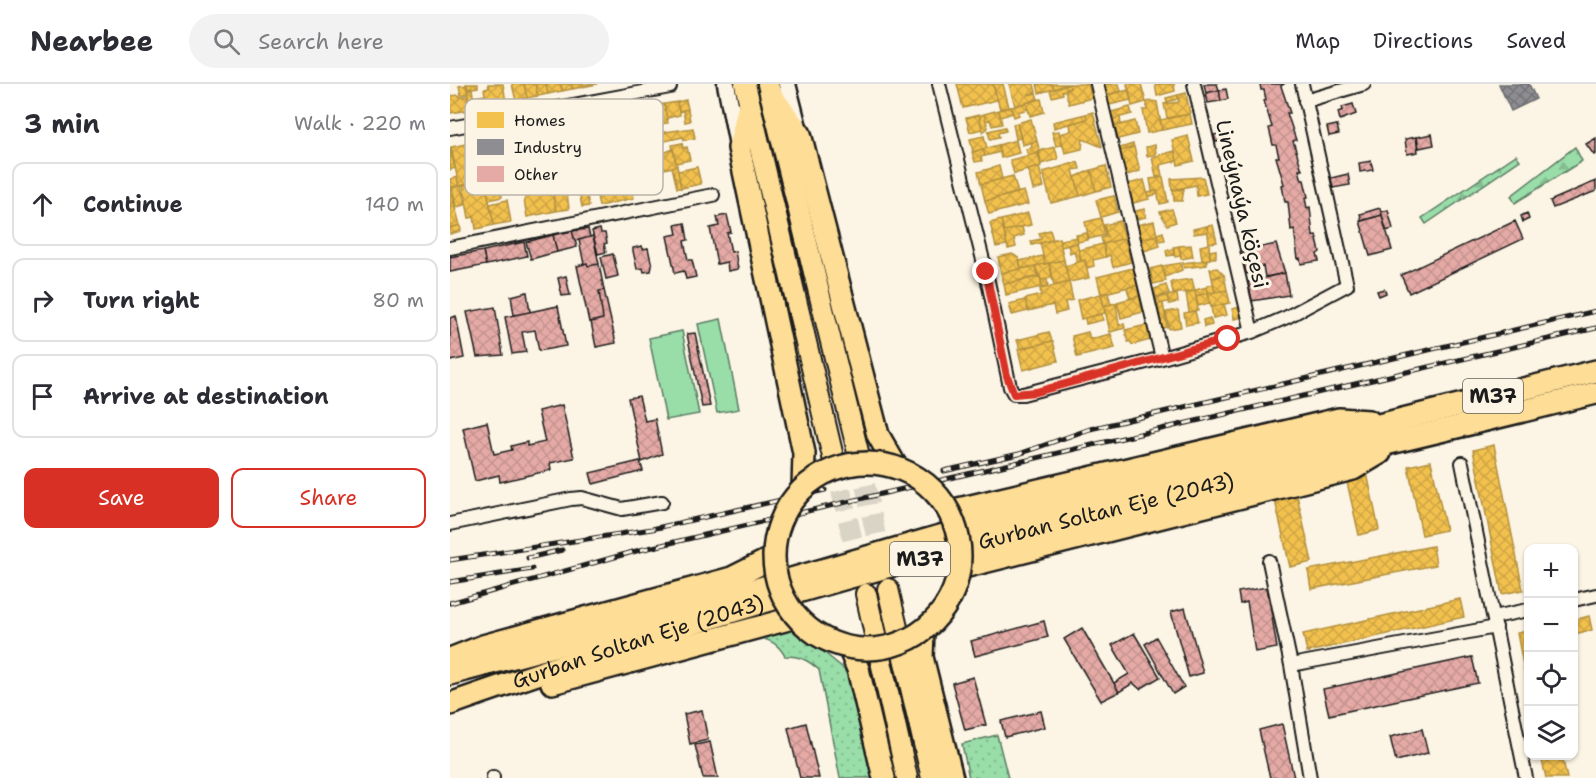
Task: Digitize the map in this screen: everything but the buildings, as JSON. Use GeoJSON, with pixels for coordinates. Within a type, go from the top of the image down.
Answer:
{"type":"FeatureCollection","features":[{"type":"Feature","properties":{"kind":"highway"},"geometry":{"type":"LineString","coordinates":[[775,87],[800,134],[878,435],[897,468]]}},
{"type":"Feature","properties":{"kind":"highway"},"geometry":{"type":"LineString","coordinates":[[747,94],[739,148],[749,206],[804,453],[803,488]]}},
{"type":"Feature","properties":{"kind":"highway","name":"Gurban Soltan Eje (2043)"},"geometry":{"type":"LineString","coordinates":[[450,674],[618,629],[992,520],[1596,371]]}},
{"type":"Feature","properties":{"kind":"highway","name":"Gurban Soltan Eje (2043)"},"geometry":{"type":"LineString","coordinates":[[450,704],[537,674],[762,604],[933,555],[1596,393]]}},
{"type":"Feature","properties":{"kind":"highway"},"geometry":{"type":"LineString","coordinates":[[950,511],[1339,419],[1390,422]]}},
{"type":"Feature","properties":{"kind":"highway"},"geometry":{"type":"LineString","coordinates":[[960,568],[1353,469],[1399,442]]}},
{"type":"Feature","properties":{"kind":"highway"},"geometry":{"type":"LineString","coordinates":[[878,463],[897,468],[921,480],[950,511],[958,535],[960,568],[953,592],[939,614],[923,630],[897,644],[873,649],[849,648],[826,640],[796,617],[784,599],[776,579],[774,557],[776,534],[784,513],[803,488],[819,476],[848,465],[878,463]]}},
{"type":"Feature","properties":{"kind":"highway"},"geometry":{"type":"LineString","coordinates":[[450,659],[483,646],[732,578],[774,557]]}},
{"type":"Feature","properties":{"kind":"highway"},"geometry":{"type":"LineString","coordinates":[[450,709],[796,617]]}},
{"type":"Feature","properties":{"kind":"highway"},"geometry":{"type":"LineString","coordinates":[[923,630],[922,657],[952,778]]}},
{"type":"Feature","properties":{"kind":"highway"},"geometry":{"type":"LineString","coordinates":[[849,648],[858,669],[884,778]]}},
{"type":"Feature","properties":{"kind":"main road"},"geometry":{"type":"LineString","coordinates":[[731,84],[747,94],[834,461]]}},
{"type":"Feature","properties":{"kind":"main road"},"geometry":{"type":"LineString","coordinates":[[775,87],[859,456]]}},
{"type":"Feature","properties":{"kind":"main road"},"geometry":{"type":"LineString","coordinates":[[888,589],[932,778]]}},
{"type":"Feature","properties":{"kind":"main road"},"geometry":{"type":"LineString","coordinates":[[866,594],[907,778]]}},
{"type":"Feature","properties":{"kind":"street"},"geometry":{"type":"LineString","coordinates":[[726,84],[739,148]]}},
{"type":"Feature","properties":{"kind":"street"},"geometry":{"type":"LineString","coordinates":[[939,84],[986,272],[1007,376],[1014,394],[1036,392],[1252,332],[1287,317],[1347,285],[1302,84]]}},
{"type":"Feature","properties":{"kind":"street"},"geometry":{"type":"LineString","coordinates":[[1097,84],[1162,358]]}},
{"type":"Feature","properties":{"kind":"street","name":"Lineýnaýa köçesi"},"geometry":{"type":"LineString","coordinates":[[1194,84],[1252,332]]}},
{"type":"Feature","properties":{"kind":"street"},"geometry":{"type":"LineString","coordinates":[[1305,101],[1364,84]]}},
{"type":"Feature","properties":{"kind":"street"},"geometry":{"type":"LineString","coordinates":[[606,99],[670,87]]}},
{"type":"Feature","properties":{"kind":"street"},"geometry":{"type":"LineString","coordinates":[[450,128],[465,125]]}},
{"type":"Feature","properties":{"kind":"street"},"geometry":{"type":"LineString","coordinates":[[450,248],[713,195]]}},
{"type":"Feature","properties":{"kind":"street"},"geometry":{"type":"LineString","coordinates":[[1462,463],[1526,778]]}},
{"type":"Feature","properties":{"kind":"street"},"geometry":{"type":"LineString","coordinates":[[450,524],[571,499],[582,498],[622,509],[662,502]]}},
{"type":"Feature","properties":{"kind":"street"},"geometry":{"type":"LineString","coordinates":[[1269,561],[1291,665],[1310,778]]}},
{"type":"Feature","properties":{"kind":"street"},"geometry":{"type":"LineString","coordinates":[[1578,599],[1596,595]]}},
{"type":"Feature","properties":{"kind":"street"},"geometry":{"type":"LineString","coordinates":[[1291,665],[1495,622],[1524,611]]}},
{"type":"Feature","properties":{"kind":"green space"},"geometry":{"type":"Polygon","coordinates":[[[1575,147],[1582,161],[1515,203],[1511,196],[1575,147]]]}},
{"type":"Feature","properties":{"kind":"green space"},"geometry":{"type":"Polygon","coordinates":[[[1516,155],[1520,160],[1426,224],[1422,218],[1516,155]]]}},
{"type":"Feature","properties":{"kind":"green space"},"geometry":{"type":"Polygon","coordinates":[[[721,319],[739,409],[717,413],[698,324],[721,319]]]}},
{"type":"Feature","properties":{"kind":"green space"},"geometry":{"type":"Polygon","coordinates":[[[682,331],[699,414],[666,420],[649,338],[682,331]]]}},
{"type":"Feature","properties":{"kind":"green space"},"geometry":{"type":"Polygon","coordinates":[[[793,627],[843,668],[854,685],[877,778],[840,778],[819,670],[804,659],[785,656],[774,643],[757,637],[793,627]]]}},
{"type":"Feature","properties":{"kind":"green space"},"geometry":{"type":"Polygon","coordinates":[[[997,735],[1008,778],[969,778],[962,744],[997,735]]]}},
{"type":"Feature","properties":{"kind":"tunnel"},"geometry":{"type":"LineString","coordinates":[[859,456],[883,569]]}},
{"type":"Feature","properties":{"kind":"tunnel"},"geometry":{"type":"LineString","coordinates":[[834,461],[861,575]]}},
{"type":"Feature","properties":{"kind":"railway"},"geometry":{"type":"LineString","coordinates":[[944,471],[1019,454],[1090,429],[1596,311]]}},
{"type":"Feature","properties":{"kind":"railway"},"geometry":{"type":"LineString","coordinates":[[450,603],[640,550],[1596,328]]}},
{"type":"Feature","properties":{"kind":"railway"},"geometry":{"type":"LineString","coordinates":[[450,560],[652,529],[825,490]]}},
{"type":"Feature","properties":{"kind":"railway"},"geometry":{"type":"LineString","coordinates":[[528,558],[562,550]]}},
{"type":"Feature","properties":{"kind":"railway"},"geometry":{"type":"LineString","coordinates":[[450,582],[532,569]]}},
{"type":"Feature","properties":{"kind":"route"},"geometry":{"type":"LineString","coordinates":[[986,272],[1007,376],[1014,394],[1036,392],[1228,339]]}}]}
